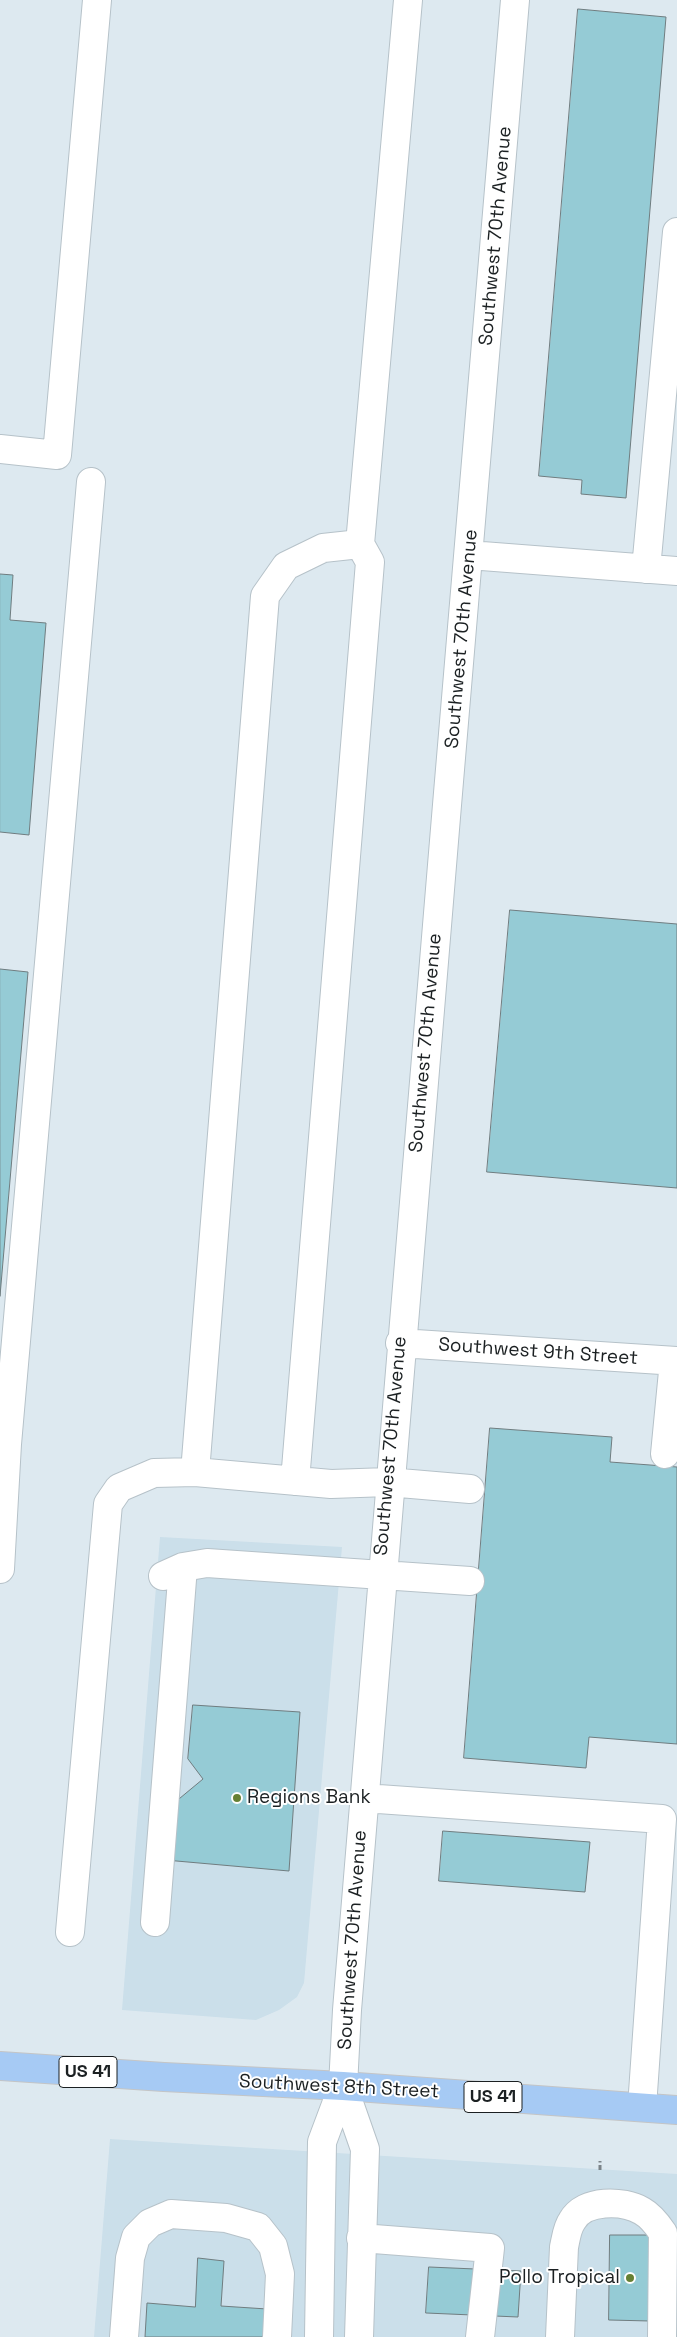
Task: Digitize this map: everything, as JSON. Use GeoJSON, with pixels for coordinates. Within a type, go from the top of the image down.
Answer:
{"type":"FeatureCollection","features":[{"type":"Feature","properties":{"kind":"main road","name":"Southwest 8th Street"},"geometry":{"type":"LineString","coordinates":[[0,2066],[343,2086],[677,2110]]}},
{"type":"Feature","properties":{"kind":"street"},"geometry":{"type":"LineString","coordinates":[[0,448],[57,455],[96,0]]}},
{"type":"Feature","properties":{"kind":"street"},"geometry":{"type":"LineString","coordinates":[[295,1481],[370,562],[360,544],[408,0]]}},
{"type":"Feature","properties":{"kind":"street","name":"Southwest 70th Avenue"},"geometry":{"type":"LineString","coordinates":[[343,2086],[348,1996],[388,1482],[469,555],[515,0]]}},
{"type":"Feature","properties":{"kind":"street"},"geometry":{"type":"LineString","coordinates":[[646,569],[666,453],[677,232]]}},
{"type":"Feature","properties":{"kind":"street"},"geometry":{"type":"LineString","coordinates":[[0,1569],[3,1444],[91,482]]}},
{"type":"Feature","properties":{"kind":"street"},"geometry":{"type":"LineString","coordinates":[[195,1472],[265,596],[286,566],[323,548],[360,544]]}},
{"type":"Feature","properties":{"kind":"street"},"geometry":{"type":"LineString","coordinates":[[469,555],[677,571]]}},
{"type":"Feature","properties":{"kind":"street","name":"Southwest 9th Street"},"geometry":{"type":"LineString","coordinates":[[400,1343],[676,1361]]}},
{"type":"Feature","properties":{"kind":"street"},"geometry":{"type":"LineString","coordinates":[[665,1454],[676,1361]]}},
{"type":"Feature","properties":{"kind":"street"},"geometry":{"type":"LineString","coordinates":[[70,1932],[108,1504],[119,1488],[154,1473],[195,1472],[331,1484],[388,1482],[470,1489]]}},
{"type":"Feature","properties":{"kind":"street"},"geometry":{"type":"LineString","coordinates":[[155,1922],[173,1572],[207,1563],[470,1580]]}},
{"type":"Feature","properties":{"kind":"street"},"geometry":{"type":"LineString","coordinates":[[364,1798],[662,1819],[642,2108]]}},
{"type":"Feature","properties":{"kind":"street"},"geometry":{"type":"LineString","coordinates":[[343,2086],[365,2149],[359,2337]]}},
{"type":"Feature","properties":{"kind":"street"},"geometry":{"type":"LineString","coordinates":[[319,2337],[322,2142],[343,2086]]}},
{"type":"Feature","properties":{"kind":"street"},"geometry":{"type":"LineString","coordinates":[[560,2337],[564,2246],[567,2232],[572,2220],[581,2210],[596,2204],[624,2205],[642,2210],[654,2220],[663,2233],[662,2337]]}},
{"type":"Feature","properties":{"kind":"street"},"geometry":{"type":"LineString","coordinates":[[124,2337],[130,2258],[136,2237],[150,2223],[171,2214],[226,2218],[258,2227],[273,2246],[280,2274],[277,2337]]}},
{"type":"Feature","properties":{"kind":"street"},"geometry":{"type":"LineString","coordinates":[[361,2238],[490,2248],[480,2337]]}},
{"type":"Feature","properties":{"kind":"shaded area"},"geometry":{"type":"Polygon","coordinates":[[[160,1537],[342,1547],[304,1983],[297,1997],[279,2010],[256,2020],[122,2010],[160,1537]]]}},
{"type":"Feature","properties":{"kind":"shaded area"},"geometry":{"type":"Polygon","coordinates":[[[110,2139],[677,2174],[677,2337],[94,2337],[110,2139]]]}},
{"type":"Feature","properties":{"kind":"building"},"geometry":{"type":"Polygon","coordinates":[[[578,9],[666,17],[626,498],[581,494],[582,480],[539,476],[578,9]]]}},
{"type":"Feature","properties":{"kind":"building"},"geometry":{"type":"Polygon","coordinates":[[[0,574],[13,575],[10,620],[46,623],[29,835],[0,832],[0,574]]]}},
{"type":"Feature","properties":{"kind":"building"},"geometry":{"type":"Polygon","coordinates":[[[510,910],[677,924],[677,1188],[487,1172],[510,910]]]}},
{"type":"Feature","properties":{"kind":"building"},"geometry":{"type":"Polygon","coordinates":[[[0,969],[28,972],[0,1296],[0,969]]]}},
{"type":"Feature","properties":{"kind":"building"},"geometry":{"type":"Polygon","coordinates":[[[490,1428],[612,1437],[610,1462],[677,1467],[677,1744],[589,1737],[586,1768],[464,1758],[490,1428]]]}},
{"type":"Feature","properties":{"kind":"building","name":"Regions Bank"},"geometry":{"type":"Polygon","coordinates":[[[193,1705],[300,1712],[289,1871],[154,1859],[156,1818],[203,1779],[188,1759],[193,1705]]]}},
{"type":"Feature","properties":{"kind":"building"},"geometry":{"type":"Polygon","coordinates":[[[443,1831],[590,1842],[585,1892],[439,1881],[443,1831]]]}},
{"type":"Feature","properties":{"kind":"building","name":"Pollo Tropical"},"geometry":{"type":"Polygon","coordinates":[[[610,2235],[651,2235],[650,2321],[609,2320],[610,2235]]]}},
{"type":"Feature","properties":{"kind":"building"},"geometry":{"type":"Polygon","coordinates":[[[198,2258],[224,2261],[221,2306],[267,2309],[265,2337],[145,2337],[147,2303],[195,2307],[198,2258]]]}},
{"type":"Feature","properties":{"kind":"building"},"geometry":{"type":"Polygon","coordinates":[[[429,2267],[521,2271],[518,2317],[426,2313],[429,2267]]]}},
{"type":"Feature","properties":{"kind":"place","name":"Regions Bank"},"geometry":{"type":"Point","coordinates":[237,1798]}},
{"type":"Feature","properties":{"kind":"place","name":"Pollo Tropical"},"geometry":{"type":"Point","coordinates":[630,2278]}}]}
